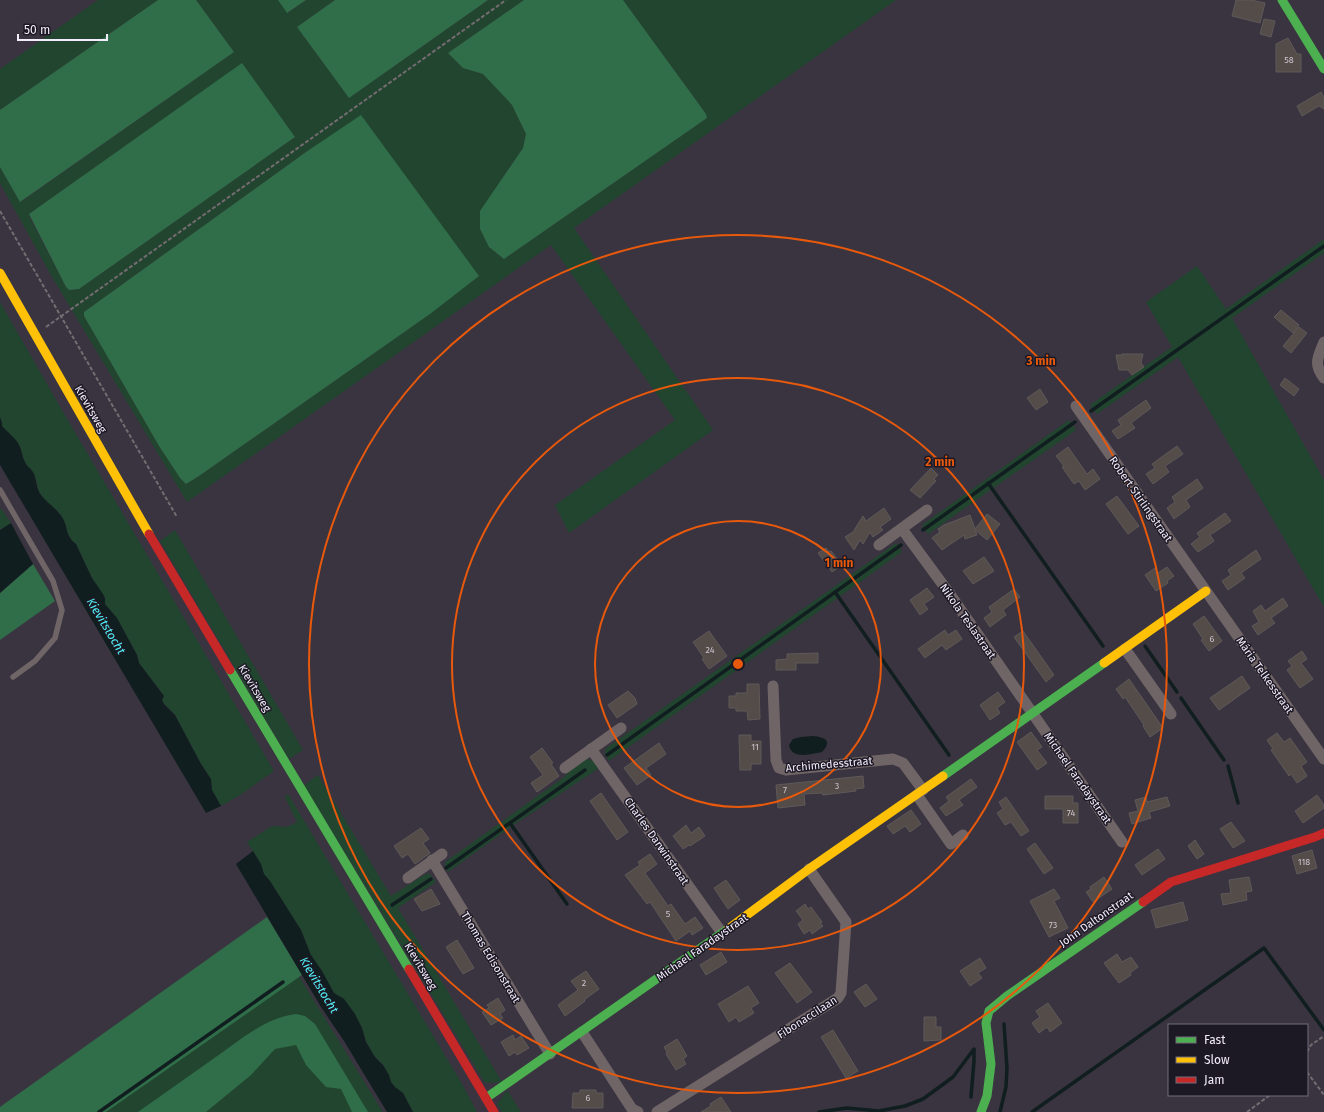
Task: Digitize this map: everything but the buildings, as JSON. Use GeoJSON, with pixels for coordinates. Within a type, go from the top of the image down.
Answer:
{"type":"FeatureCollection","features":[{"type":"Feature","properties":{"kind":"street"},"geometry":{"type":"LineString","coordinates":[[1282,0],[1324,69]]}},
{"type":"Feature","properties":{"kind":"street","name":"Kievitsweg"},"geometry":{"type":"LineString","coordinates":[[0,273],[134,508],[494,1112]]}},
{"type":"Feature","properties":{"kind":"street"},"geometry":{"type":"LineString","coordinates":[[1324,342],[1317,359],[1318,371],[1324,378]]}},
{"type":"Feature","properties":{"kind":"street","name":"Robert Stirlingstraat"},"geometry":{"type":"LineString","coordinates":[[1076,406],[1206,591]]}},
{"type":"Feature","properties":{"kind":"street"},"geometry":{"type":"LineString","coordinates":[[879,545],[927,510]]}},
{"type":"Feature","properties":{"kind":"street","name":"Nikola Teslastraat"},"geometry":{"type":"LineString","coordinates":[[902,529],[949,593],[1033,714]]}},
{"type":"Feature","properties":{"kind":"street","name":"Michael Faradaystraat"},"geometry":{"type":"LineString","coordinates":[[486,1098],[582,1032],[810,869],[1033,714],[1206,591]]}},
{"type":"Feature","properties":{"kind":"street","name":"Mária Telkesstraat"},"geometry":{"type":"LineString","coordinates":[[1206,591],[1324,759]]}},
{"type":"Feature","properties":{"kind":"street"},"geometry":{"type":"LineString","coordinates":[[1125,649],[1171,714]]}},
{"type":"Feature","properties":{"kind":"street","name":"Archimedesstraat"},"geometry":{"type":"LineString","coordinates":[[773,686],[776,760],[779,768],[786,770],[893,758],[903,763],[920,792]]}},
{"type":"Feature","properties":{"kind":"street","name":"Michael Faradaystraat"},"geometry":{"type":"LineString","coordinates":[[1033,714],[1122,842]]}},
{"type":"Feature","properties":{"kind":"street"},"geometry":{"type":"LineString","coordinates":[[565,768],[621,728]]}},
{"type":"Feature","properties":{"kind":"street","name":"Charles Darwinstraat"},"geometry":{"type":"LineString","coordinates":[[591,749],[722,933]]}},
{"type":"Feature","properties":{"kind":"street"},"geometry":{"type":"LineString","coordinates":[[920,792],[951,844],[963,835]]}},
{"type":"Feature","properties":{"kind":"street","name":"John Daltonstraat"},"geometry":{"type":"LineString","coordinates":[[981,1112],[987,1096],[991,1064],[986,1024],[989,1011],[1007,996],[1171,882],[1324,833]]}},
{"type":"Feature","properties":{"kind":"street"},"geometry":{"type":"LineString","coordinates":[[408,878],[442,854]]}},
{"type":"Feature","properties":{"kind":"street","name":"Thomas Edisonstraat"},"geometry":{"type":"LineString","coordinates":[[432,860],[550,1054]]}},
{"type":"Feature","properties":{"kind":"street","name":"Fibonaccilaan"},"geometry":{"type":"LineString","coordinates":[[657,1112],[838,998],[841,993],[846,922],[810,869]]}},
{"type":"Feature","properties":{"kind":"street"},"geometry":{"type":"LineString","coordinates":[[582,1032],[632,1109],[638,1112]]}},
{"type":"Feature","properties":{"kind":"lane"},"geometry":{"type":"LineString","coordinates":[[0,490],[53,581],[62,610],[55,638],[35,660],[13,677]]}},
{"type":"Feature","properties":{"kind":"path"},"geometry":{"type":"LineString","coordinates":[[35,334],[506,0]]}},
{"type":"Feature","properties":{"kind":"path"},"geometry":{"type":"LineString","coordinates":[[0,211],[177,517]]}},
{"type":"Feature","properties":{"kind":"path"},"geometry":{"type":"LineString","coordinates":[[1308,1050],[1311,1045],[1324,1036]]}},
{"type":"Feature","properties":{"kind":"path"},"geometry":{"type":"LineString","coordinates":[[1308,1073],[1324,1096]]}},
{"type":"Feature","properties":{"kind":"path"},"geometry":{"type":"LineString","coordinates":[[1247,1112],[1269,1096]]}},
{"type":"Feature","properties":{"kind":"green space"},"geometry":{"type":"Polygon","coordinates":[[[98,0],[158,0],[0,110],[0,69],[98,0]]]}},
{"type":"Feature","properties":{"kind":"green space"},"geometry":{"type":"Polygon","coordinates":[[[158,0],[196,0],[234,52],[20,202],[0,167],[0,110],[158,0]]]}},
{"type":"Feature","properties":{"kind":"green space"},"geometry":{"type":"Polygon","coordinates":[[[196,0],[278,0],[288,13],[306,0],[335,0],[297,27],[349,98],[488,0],[524,0],[448,53],[463,68],[483,74],[512,105],[526,134],[523,148],[503,177],[480,229],[489,247],[504,259],[707,118],[706,114],[623,0],[896,0],[574,228],[713,430],[569,533],[555,505],[675,420],[551,245],[187,502],[52,277],[0,183],[0,167],[21,202],[234,52],[196,0]],[[242,64],[29,214],[66,287],[70,290],[79,289],[295,137],[242,64]],[[306,152],[84,312],[84,316],[159,446],[180,478],[186,484],[430,314],[306,152]]]}},
{"type":"Feature","properties":{"kind":"green space"},"geometry":{"type":"Polygon","coordinates":[[[278,0],[306,0],[287,13],[278,0]]]}},
{"type":"Feature","properties":{"kind":"green space"},"geometry":{"type":"Polygon","coordinates":[[[335,0],[488,0],[349,98],[297,27],[335,0]]]}},
{"type":"Feature","properties":{"kind":"green space"},"geometry":{"type":"Polygon","coordinates":[[[524,0],[623,0],[706,114],[707,118],[504,259],[489,247],[480,229],[480,211],[523,148],[526,134],[512,105],[483,74],[463,68],[448,53],[524,0]]]}},
{"type":"Feature","properties":{"kind":"green space"},"geometry":{"type":"Polygon","coordinates":[[[242,63],[295,137],[79,289],[69,290],[66,287],[29,214],[242,63]]]}},
{"type":"Feature","properties":{"kind":"green space"},"geometry":{"type":"Polygon","coordinates":[[[361,115],[479,276],[430,314],[186,484],[180,478],[159,446],[84,316],[84,312],[306,152],[361,115]]]}},
{"type":"Feature","properties":{"kind":"green space"},"geometry":{"type":"Polygon","coordinates":[[[1324,239],[1324,253],[1232,318],[1324,480],[1324,607],[1178,357],[1097,414],[1090,405],[1172,347],[1146,302],[1197,266],[1226,309],[1324,239]]]}},
{"type":"Feature","properties":{"kind":"green space"},"geometry":{"type":"Polygon","coordinates":[[[0,302],[274,771],[240,795],[221,806],[212,790],[211,779],[201,764],[175,715],[164,704],[162,700],[164,696],[139,663],[137,655],[117,618],[105,604],[105,598],[92,578],[76,544],[68,534],[62,517],[41,495],[34,474],[26,464],[19,445],[2,426],[0,417],[0,302]]]}},
{"type":"Feature","properties":{"kind":"green space"},"geometry":{"type":"Polygon","coordinates":[[[1069,420],[1076,430],[928,534],[922,525],[1069,420]]]}},
{"type":"Feature","properties":{"kind":"green space"},"geometry":{"type":"Polygon","coordinates":[[[0,507],[11,523],[0,530],[0,507]]]}},
{"type":"Feature","properties":{"kind":"green space"},"geometry":{"type":"Polygon","coordinates":[[[175,530],[303,750],[289,759],[160,541],[175,530]]]}},
{"type":"Feature","properties":{"kind":"green space"},"geometry":{"type":"Polygon","coordinates":[[[896,543],[902,552],[609,761],[605,754],[605,749],[896,543]]]}},
{"type":"Feature","properties":{"kind":"green space"},"geometry":{"type":"Polygon","coordinates":[[[33,564],[55,601],[0,640],[0,593],[33,564]]]}},
{"type":"Feature","properties":{"kind":"green space"},"geometry":{"type":"Polygon","coordinates":[[[586,759],[594,761],[599,768],[512,826],[448,872],[445,867],[445,862],[567,775],[566,773],[586,759]]]}},
{"type":"Feature","properties":{"kind":"green space"},"geometry":{"type":"Polygon","coordinates":[[[318,775],[391,896],[429,873],[436,882],[398,908],[502,1082],[485,1083],[304,785],[318,775]]]}},
{"type":"Feature","properties":{"kind":"green space"},"geometry":{"type":"Polygon","coordinates":[[[288,794],[461,1082],[477,1112],[413,1112],[403,1093],[391,1082],[383,1065],[375,1057],[366,1042],[362,1028],[344,999],[334,993],[311,955],[301,930],[264,874],[261,864],[247,842],[272,826],[287,827],[297,822],[285,797],[288,794]]]}},
{"type":"Feature","properties":{"kind":"green space"},"geometry":{"type":"Polygon","coordinates":[[[267,917],[302,975],[106,1112],[0,1112],[0,1107],[267,917]]]}},
{"type":"Feature","properties":{"kind":"green space"},"geometry":{"type":"Polygon","coordinates":[[[274,936],[383,1112],[21,1112],[274,936]]]}},
{"type":"Feature","properties":{"kind":"green space"},"geometry":{"type":"Polygon","coordinates":[[[296,1014],[305,1016],[315,1024],[368,1112],[352,1112],[341,1089],[326,1087],[306,1065],[296,1045],[275,1049],[251,1075],[206,1112],[138,1112],[252,1031],[273,1020],[296,1014]]]}},
{"type":"Feature","properties":{"kind":"green space"},"geometry":{"type":"Polygon","coordinates":[[[507,1090],[521,1112],[502,1112],[497,1104],[507,1090]]]}},
{"type":"Feature","properties":{"kind":"water","name":"Kievitstocht"},"geometry":{"type":"Polygon","coordinates":[[[0,417],[2,426],[18,442],[26,464],[34,474],[38,490],[41,495],[62,517],[68,534],[76,544],[92,578],[103,594],[105,604],[117,618],[137,655],[139,663],[164,696],[162,700],[164,704],[175,715],[201,764],[211,779],[212,790],[221,806],[206,813],[0,465],[0,417]]]}},
{"type":"Feature","properties":{"kind":"water"},"geometry":{"type":"Polygon","coordinates":[[[11,523],[33,564],[0,593],[0,530],[11,523]]]}},
{"type":"Feature","properties":{"kind":"water"},"geometry":{"type":"Polygon","coordinates":[[[813,736],[821,737],[826,740],[827,745],[822,752],[802,755],[794,753],[791,750],[789,745],[793,739],[813,736]]]}},
{"type":"Feature","properties":{"kind":"water","name":"Kievitstocht"},"geometry":{"type":"Polygon","coordinates":[[[253,851],[261,864],[264,874],[301,930],[311,955],[334,993],[344,999],[355,1014],[362,1028],[366,1042],[375,1057],[383,1065],[391,1082],[403,1093],[413,1112],[387,1112],[344,1041],[321,1007],[236,864],[253,851]]]}},
{"type":"Feature","properties":{"kind":"waterway"},"geometry":{"type":"LineString","coordinates":[[1091,411],[1324,246]]}},
{"type":"Feature","properties":{"kind":"waterway"},"geometry":{"type":"LineString","coordinates":[[923,530],[1075,422]]}},
{"type":"Feature","properties":{"kind":"waterway"},"geometry":{"type":"LineString","coordinates":[[988,483],[1103,646]]}},
{"type":"Feature","properties":{"kind":"waterway"},"geometry":{"type":"LineString","coordinates":[[607,755],[901,545]]}},
{"type":"Feature","properties":{"kind":"waterway"},"geometry":{"type":"LineString","coordinates":[[835,592],[949,755]]}},
{"type":"Feature","properties":{"kind":"waterway"},"geometry":{"type":"LineString","coordinates":[[1145,646],[1177,692]]}},
{"type":"Feature","properties":{"kind":"waterway"},"geometry":{"type":"LineString","coordinates":[[1181,698],[1224,760]]}},
{"type":"Feature","properties":{"kind":"waterway"},"geometry":{"type":"LineString","coordinates":[[1228,766],[1238,803]]}},
{"type":"Feature","properties":{"kind":"waterway"},"geometry":{"type":"LineString","coordinates":[[446,868],[585,770]]}},
{"type":"Feature","properties":{"kind":"waterway"},"geometry":{"type":"LineString","coordinates":[[510,823],[567,904]]}},
{"type":"Feature","properties":{"kind":"waterway"},"geometry":{"type":"LineString","coordinates":[[392,905],[431,879]]}},
{"type":"Feature","properties":{"kind":"waterway"},"geometry":{"type":"LineString","coordinates":[[1032,1112],[1264,948],[1324,1030]]}},
{"type":"Feature","properties":{"kind":"waterway"},"geometry":{"type":"LineString","coordinates":[[99,1112],[283,982]]}},
{"type":"Feature","properties":{"kind":"waterway"},"geometry":{"type":"LineString","coordinates":[[1000,1112],[1006,1087],[1007,1068],[1004,1024]]}},
{"type":"Feature","properties":{"kind":"waterway"},"geometry":{"type":"LineString","coordinates":[[819,1112],[847,1108],[879,1111],[905,1106],[923,1099],[953,1077],[974,1049],[971,1097]]}},
{"type":"Feature","properties":{"kind":"traffic: fast"},"geometry":{"type":"LineString","coordinates":[[1282,0],[1324,69]]}},
{"type":"Feature","properties":{"kind":"traffic: fast"},"geometry":{"type":"LineString","coordinates":[[943,776],[1104,663]]}},
{"type":"Feature","properties":{"kind":"traffic: fast"},"geometry":{"type":"LineString","coordinates":[[230,670],[409,969]]}},
{"type":"Feature","properties":{"kind":"traffic: fast"},"geometry":{"type":"LineString","coordinates":[[981,1112],[987,1096],[991,1064],[986,1023],[989,1011],[1007,996],[1143,902]]}},
{"type":"Feature","properties":{"kind":"traffic: fast"},"geometry":{"type":"LineString","coordinates":[[486,1098],[728,929]]}},
{"type":"Feature","properties":{"kind":"traffic: slow"},"geometry":{"type":"LineString","coordinates":[[0,273],[149,534]]}},
{"type":"Feature","properties":{"kind":"traffic: slow"},"geometry":{"type":"LineString","coordinates":[[1104,663],[1206,591]]}},
{"type":"Feature","properties":{"kind":"traffic: slow"},"geometry":{"type":"LineString","coordinates":[[728,929],[809,869],[943,776]]}},
{"type":"Feature","properties":{"kind":"traffic: jam"},"geometry":{"type":"LineString","coordinates":[[149,534],[230,670]]}},
{"type":"Feature","properties":{"kind":"traffic: jam"},"geometry":{"type":"LineString","coordinates":[[1143,902],[1171,882],[1324,833]]}},
{"type":"Feature","properties":{"kind":"traffic: jam"},"geometry":{"type":"LineString","coordinates":[[409,969],[494,1112]]}}]}
